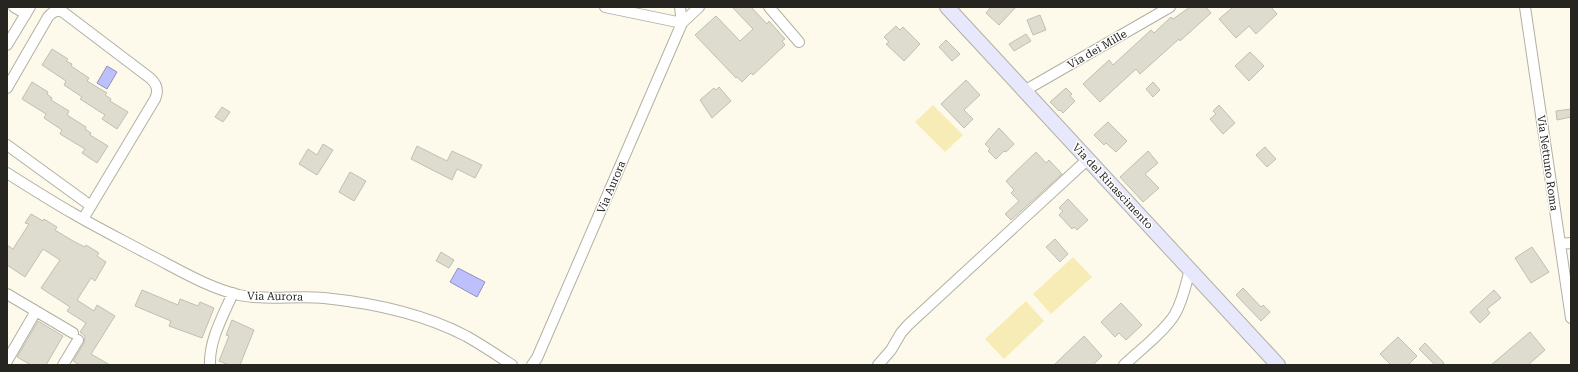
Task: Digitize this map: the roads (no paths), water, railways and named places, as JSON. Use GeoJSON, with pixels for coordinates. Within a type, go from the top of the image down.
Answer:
{"type":"FeatureCollection","features":[{"type":"Feature","properties":{"kind":"street"},"geometry":{"type":"LineString","coordinates":[[7,45],[28,11],[14,7]]}},
{"type":"Feature","properties":{"kind":"street"},"geometry":{"type":"LineString","coordinates":[[604,7],[682,23]]}},
{"type":"Feature","properties":{"kind":"street"},"geometry":{"type":"LineString","coordinates":[[680,7],[682,23]]}},
{"type":"Feature","properties":{"kind":"street"},"geometry":{"type":"LineString","coordinates":[[682,23],[699,7]]}},
{"type":"Feature","properties":{"kind":"street"},"geometry":{"type":"LineString","coordinates":[[769,7],[799,42]]}},
{"type":"Feature","properties":{"kind":"street","name":"Via del Rinascimento"},"geometry":{"type":"LineString","coordinates":[[947,7],[1278,365]]}},
{"type":"Feature","properties":{"kind":"street","name":"Via dei Mille"},"geometry":{"type":"LineString","coordinates":[[1024,90],[1170,7]]}},
{"type":"Feature","properties":{"kind":"street","name":"Via Nettuno Roma"},"geometry":{"type":"LineString","coordinates":[[1525,7],[1571,318]]}},
{"type":"Feature","properties":{"kind":"street"},"geometry":{"type":"LineString","coordinates":[[7,88],[48,17],[52,13],[58,11],[70,17],[154,82],[157,91],[155,99],[83,219]]}},
{"type":"Feature","properties":{"kind":"street","name":"Via Aurora"},"geometry":{"type":"LineString","coordinates":[[532,365],[537,358],[682,23]]}},
{"type":"Feature","properties":{"kind":"street"},"geometry":{"type":"LineString","coordinates":[[7,145],[91,206]]}},
{"type":"Feature","properties":{"kind":"street"},"geometry":{"type":"LineString","coordinates":[[878,365],[891,350],[908,325],[1088,159]]}},
{"type":"Feature","properties":{"kind":"street","name":"Via Aurora"},"geometry":{"type":"LineString","coordinates":[[7,173],[83,219],[190,276],[232,293],[262,298],[323,298],[364,303],[394,310],[430,321],[454,331],[512,365]]}},
{"type":"Feature","properties":{"kind":"street"},"geometry":{"type":"LineString","coordinates":[[1560,244],[1571,243]]}},
{"type":"Feature","properties":{"kind":"street"},"geometry":{"type":"LineString","coordinates":[[1124,365],[1165,327],[1174,315],[1190,269]]}},
{"type":"Feature","properties":{"kind":"street"},"geometry":{"type":"LineString","coordinates":[[210,365],[211,348],[232,293]]}},
{"type":"Feature","properties":{"kind":"street"},"geometry":{"type":"LineString","coordinates":[[7,294],[76,337],[63,365]]}},
{"type":"Feature","properties":{"kind":"street"},"geometry":{"type":"LineString","coordinates":[[7,362],[36,312]]}},
{"type":"Feature","properties":{"kind":"water"},"geometry":{"type":"Polygon","coordinates":[[[107,66],[117,72],[107,89],[97,83],[107,66]]]}},
{"type":"Feature","properties":{"kind":"water"},"geometry":{"type":"Polygon","coordinates":[[[458,268],[485,282],[477,297],[450,282],[458,268]]]}}]}
